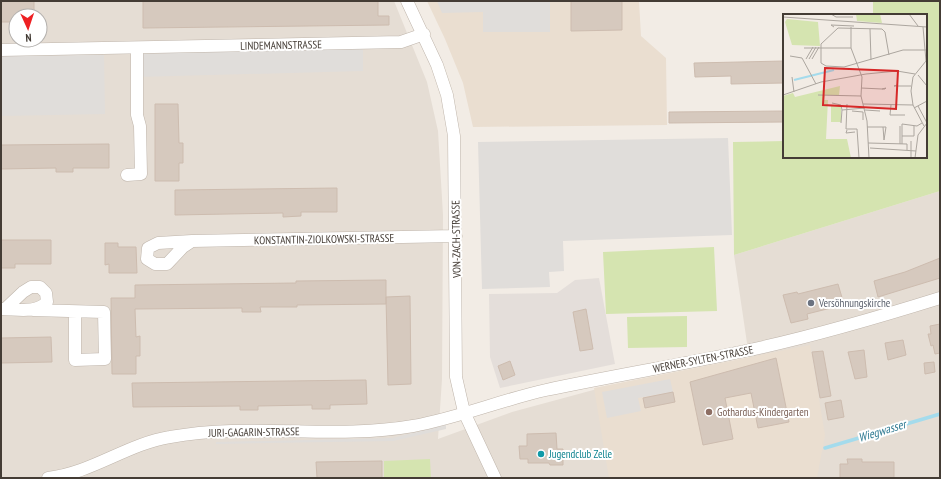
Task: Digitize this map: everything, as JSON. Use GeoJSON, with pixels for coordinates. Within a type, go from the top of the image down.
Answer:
{"type":"FeatureCollection","features":[{"type":"Feature","properties":{"kind":"street","name":"VON-ZACH-STRASSE"},"geometry":{"type":"LineString","coordinates":[[407,1],[438,65],[447,95],[454,136],[456,377],[464,412],[495,478]]}},
{"type":"Feature","properties":{"kind":"street","name":"LINDEMANNSTRASSE"},"geometry":{"type":"LineString","coordinates":[[1,50],[401,42],[424,34]]}},
{"type":"Feature","properties":{"kind":"street"},"geometry":{"type":"LineString","coordinates":[[128,175],[141,174],[140,126],[137,115],[137,48]]}},
{"type":"Feature","properties":{"kind":"street","name":"KONSTANTIN-ZIOLKOWSKI-STRASSE"},"geometry":{"type":"LineString","coordinates":[[192,241],[456,236]]}},
{"type":"Feature","properties":{"kind":"street"},"geometry":{"type":"LineString","coordinates":[[3,309],[31,287],[40,287],[46,293],[47,302],[41,308],[34,310]]}},
{"type":"Feature","properties":{"kind":"street","name":"WERNER-SYLTEN-STRASSE"},"geometry":{"type":"LineString","coordinates":[[464,412],[542,391],[745,351],[806,337],[870,320],[940,298]]}},
{"type":"Feature","properties":{"kind":"street"},"geometry":{"type":"LineString","coordinates":[[3,309],[104,312],[105,360],[75,360],[75,312]]}},
{"type":"Feature","properties":{"kind":"street","name":"JURI-GAGARIN-STRASSE"},"geometry":{"type":"LineString","coordinates":[[48,478],[86,469],[120,453],[168,437],[218,431],[371,431],[414,426],[464,412]]}},
{"type":"Feature","properties":{"kind":"shaded area"},"geometry":{"type":"Polygon","coordinates":[[[1,1],[394,1],[427,82],[438,131],[443,215],[442,379],[438,439],[512,412],[597,389],[751,358],[747,343],[734,255],[940,191],[940,478],[1,478],[1,1]]]}},
{"type":"Feature","properties":{"kind":"shaded area"},"geometry":{"type":"Polygon","coordinates":[[[427,1],[639,1],[641,36],[666,58],[667,125],[473,127],[463,83],[445,39],[427,1]]]}},
{"type":"Feature","properties":{"kind":"shaded area"},"geometry":{"type":"Polygon","coordinates":[[[437,1],[550,1],[550,32],[483,32],[483,12],[442,13],[437,1]]]}},
{"type":"Feature","properties":{"kind":"shaded area"},"geometry":{"type":"Polygon","coordinates":[[[363,48],[363,71],[137,77],[136,54],[363,48]]]}},
{"type":"Feature","properties":{"kind":"shaded area"},"geometry":{"type":"Polygon","coordinates":[[[104,55],[105,114],[1,116],[1,56],[104,55]]]}},
{"type":"Feature","properties":{"kind":"shaded area"},"geometry":{"type":"Polygon","coordinates":[[[728,138],[732,235],[563,241],[564,271],[549,272],[550,287],[482,289],[478,142],[728,138]]]}},
{"type":"Feature","properties":{"kind":"shaded area"},"geometry":{"type":"Polygon","coordinates":[[[599,278],[615,364],[500,388],[490,357],[489,294],[557,293],[575,280],[599,278]]]}},
{"type":"Feature","properties":{"kind":"shaded area","name":"Gothardus-Kindergarten"},"geometry":{"type":"Polygon","coordinates":[[[810,345],[825,435],[817,478],[609,478],[594,388],[810,345]]]}},
{"type":"Feature","properties":{"kind":"shaded area"},"geometry":{"type":"Polygon","coordinates":[[[670,379],[673,392],[638,398],[641,411],[607,418],[602,392],[670,379]]]}},
{"type":"Feature","properties":{"kind":"shaded area"},"geometry":{"type":"Polygon","coordinates":[[[446,425],[446,429],[393,441],[216,444],[216,442],[392,438],[446,425]]]}},
{"type":"Feature","properties":{"kind":"green space"},"geometry":{"type":"Polygon","coordinates":[[[873,1],[940,1],[940,191],[734,255],[733,142],[783,141],[783,158],[927,158],[927,14],[873,14],[873,1]]]}},
{"type":"Feature","properties":{"kind":"green space"},"geometry":{"type":"Polygon","coordinates":[[[714,247],[717,311],[606,314],[603,252],[714,247]]]}},
{"type":"Feature","properties":{"kind":"green space"},"geometry":{"type":"Polygon","coordinates":[[[687,316],[687,347],[628,348],[627,317],[687,316]]]}},
{"type":"Feature","properties":{"kind":"green space"},"geometry":{"type":"Polygon","coordinates":[[[430,459],[431,478],[384,478],[384,461],[430,459]]]}},
{"type":"Feature","properties":{"kind":"building"},"geometry":{"type":"Polygon","coordinates":[[[1,1],[34,1],[34,8],[8,8],[8,22],[1,22],[1,1]]]}},
{"type":"Feature","properties":{"kind":"building"},"geometry":{"type":"Polygon","coordinates":[[[143,1],[378,1],[378,16],[389,16],[389,25],[143,28],[143,1]]]}},
{"type":"Feature","properties":{"kind":"building"},"geometry":{"type":"Polygon","coordinates":[[[571,1],[622,1],[622,30],[571,31],[571,1]]]}},
{"type":"Feature","properties":{"kind":"building"},"geometry":{"type":"Polygon","coordinates":[[[783,61],[783,83],[731,84],[731,76],[695,77],[694,63],[783,61]]]}},
{"type":"Feature","properties":{"kind":"building"},"geometry":{"type":"Polygon","coordinates":[[[155,104],[178,104],[179,143],[183,143],[183,163],[179,163],[179,181],[155,181],[155,104]]]}},
{"type":"Feature","properties":{"kind":"building"},"geometry":{"type":"Polygon","coordinates":[[[783,111],[783,122],[669,123],[669,112],[783,111]]]}},
{"type":"Feature","properties":{"kind":"building"},"geometry":{"type":"Polygon","coordinates":[[[109,144],[109,168],[73,168],[73,172],[56,172],[56,168],[1,169],[1,145],[109,144]]]}},
{"type":"Feature","properties":{"kind":"building"},"geometry":{"type":"Polygon","coordinates":[[[337,188],[337,212],[301,212],[301,216],[283,217],[283,213],[175,215],[175,190],[337,188]]]}},
{"type":"Feature","properties":{"kind":"building"},"geometry":{"type":"Polygon","coordinates":[[[1,240],[51,240],[51,264],[15,264],[15,268],[1,268],[1,240]]]}},
{"type":"Feature","properties":{"kind":"building"},"geometry":{"type":"Polygon","coordinates":[[[105,243],[118,243],[118,247],[136,247],[137,273],[109,273],[109,264],[105,265],[105,243]]]}},
{"type":"Feature","properties":{"kind":"building"},"geometry":{"type":"Polygon","coordinates":[[[940,258],[940,278],[878,297],[874,281],[905,272],[940,258]]]}},
{"type":"Feature","properties":{"kind":"building"},"geometry":{"type":"Polygon","coordinates":[[[386,280],[386,304],[260,307],[261,312],[242,312],[242,308],[135,309],[136,337],[140,336],[140,356],[136,356],[136,374],[112,374],[111,298],[135,298],[135,285],[296,283],[296,281],[386,280]]]}},
{"type":"Feature","properties":{"kind":"building","name":"Versöhnungskirche"},"geometry":{"type":"Polygon","coordinates":[[[838,284],[843,301],[830,304],[831,308],[807,314],[808,319],[791,323],[783,295],[797,292],[798,294],[838,284]]]}},
{"type":"Feature","properties":{"kind":"building"},"geometry":{"type":"Polygon","coordinates":[[[410,296],[411,384],[388,385],[386,297],[410,296]]]}},
{"type":"Feature","properties":{"kind":"building"},"geometry":{"type":"Polygon","coordinates":[[[586,309],[593,349],[580,351],[573,312],[586,309]]]}},
{"type":"Feature","properties":{"kind":"building"},"geometry":{"type":"Polygon","coordinates":[[[940,324],[940,353],[935,354],[928,334],[931,334],[930,326],[940,324]]]}},
{"type":"Feature","properties":{"kind":"building"},"geometry":{"type":"Polygon","coordinates":[[[51,337],[52,362],[1,363],[1,338],[51,337]]]}},
{"type":"Feature","properties":{"kind":"building"},"geometry":{"type":"Polygon","coordinates":[[[903,340],[906,355],[888,360],[885,343],[903,340]]]}},
{"type":"Feature","properties":{"kind":"building"},"geometry":{"type":"Polygon","coordinates":[[[864,350],[867,377],[855,379],[848,352],[864,350]]]}},
{"type":"Feature","properties":{"kind":"building"},"geometry":{"type":"Polygon","coordinates":[[[823,351],[831,396],[820,398],[812,352],[823,351]]]}},
{"type":"Feature","properties":{"kind":"building"},"geometry":{"type":"Polygon","coordinates":[[[776,358],[789,422],[758,428],[751,393],[725,398],[733,439],[703,445],[690,382],[776,358]]]}},
{"type":"Feature","properties":{"kind":"building"},"geometry":{"type":"Polygon","coordinates":[[[510,361],[515,375],[503,380],[498,366],[510,361]]]}},
{"type":"Feature","properties":{"kind":"building"},"geometry":{"type":"Polygon","coordinates":[[[934,362],[935,372],[925,374],[924,363],[934,362]]]}},
{"type":"Feature","properties":{"kind":"building"},"geometry":{"type":"Polygon","coordinates":[[[366,380],[367,404],[330,405],[330,409],[312,409],[312,405],[258,406],[258,410],[240,410],[240,406],[133,407],[132,383],[366,380]]]}},
{"type":"Feature","properties":{"kind":"building"},"geometry":{"type":"Polygon","coordinates":[[[673,392],[675,402],[645,408],[643,398],[673,392]]]}},
{"type":"Feature","properties":{"kind":"building"},"geometry":{"type":"Polygon","coordinates":[[[841,400],[844,417],[828,420],[825,403],[841,400]]]}},
{"type":"Feature","properties":{"kind":"building","name":"Jugendclub Zelle"},"geometry":{"type":"Polygon","coordinates":[[[556,433],[557,449],[563,449],[563,465],[528,463],[528,459],[520,459],[519,446],[527,446],[527,434],[556,433]]]}},
{"type":"Feature","properties":{"kind":"building"},"geometry":{"type":"Polygon","coordinates":[[[847,459],[862,459],[862,462],[894,462],[894,478],[840,478],[840,464],[848,464],[847,459]]]}},
{"type":"Feature","properties":{"kind":"building"},"geometry":{"type":"Polygon","coordinates":[[[382,461],[382,478],[317,478],[316,462],[382,461]]]}},
{"type":"Feature","properties":{"kind":"waterway","name":"Wiegwasser"},"geometry":{"type":"LineString","coordinates":[[825,448],[940,414]]}},
{"type":"Feature","properties":{"kind":"place","name":"Versöhnungskirche"},"geometry":{"type":"Point","coordinates":[811,303]}},
{"type":"Feature","properties":{"kind":"place","name":"Gothardus-Kindergarten"},"geometry":{"type":"Point","coordinates":[709,412]}},
{"type":"Feature","properties":{"kind":"place","name":"Jugendclub Zelle"},"geometry":{"type":"Point","coordinates":[541,454]}}]}
